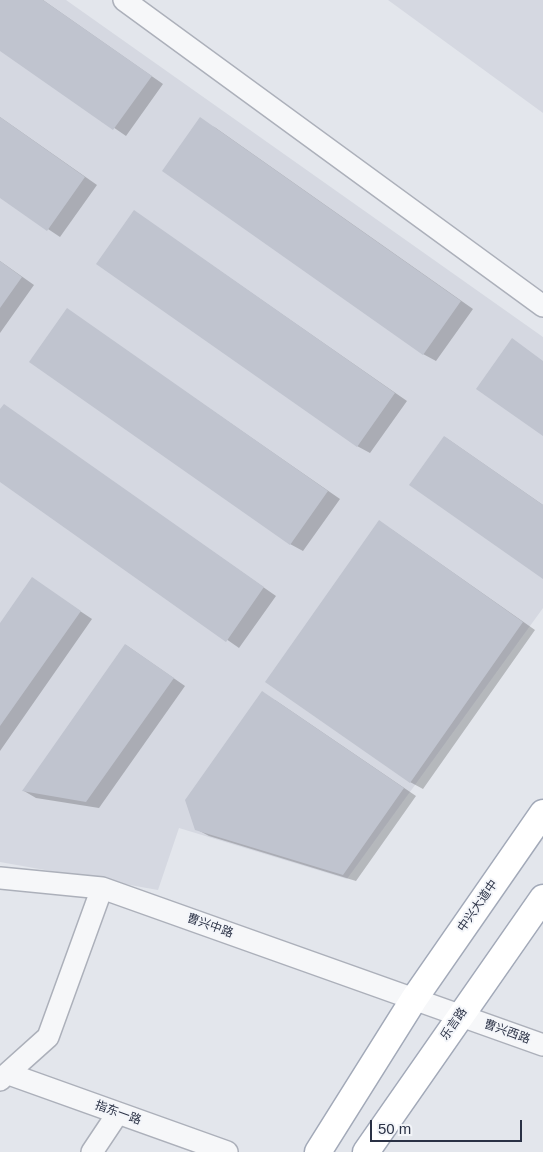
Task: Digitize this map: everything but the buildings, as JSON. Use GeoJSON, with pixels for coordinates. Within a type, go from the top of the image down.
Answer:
{"type":"FeatureCollection","features":[{"type":"Feature","properties":{"kind":"main road","name":"中兴大道中"},"geometry":{"type":"LineString","coordinates":[[414,999],[543,813]]}},
{"type":"Feature","properties":{"kind":"main road","name":"乐言路"},"geometry":{"type":"LineString","coordinates":[[366,1152],[543,898]]}},
{"type":"Feature","properties":{"kind":"main road"},"geometry":{"type":"LineString","coordinates":[[318,1152],[414,999]]}},
{"type":"Feature","properties":{"kind":"street"},"geometry":{"type":"LineString","coordinates":[[124,0],[543,306]]}},
{"type":"Feature","properties":{"kind":"street","name":"曹兴中路"},"geometry":{"type":"LineString","coordinates":[[0,878],[102,888],[414,999]]}},
{"type":"Feature","properties":{"kind":"street"},"geometry":{"type":"LineString","coordinates":[[5,1077],[48,1037],[102,888]]}},
{"type":"Feature","properties":{"kind":"street","name":"曹兴西路"},"geometry":{"type":"LineString","coordinates":[[414,999],[543,1045]]}},
{"type":"Feature","properties":{"kind":"street","name":"指东一路"},"geometry":{"type":"LineString","coordinates":[[5,1077],[118,1112],[227,1152]]}},
{"type":"Feature","properties":{"kind":"street"},"geometry":{"type":"LineString","coordinates":[[92,1152],[118,1112]]}},
{"type":"Feature","properties":{"kind":"shaded area"},"geometry":{"type":"Polygon","coordinates":[[[0,0],[66,0],[543,337],[543,608],[347,879],[179,828],[158,890],[0,862],[0,0]]]}},
{"type":"Feature","properties":{"kind":"shaded area"},"geometry":{"type":"Polygon","coordinates":[[[388,0],[543,0],[543,113],[388,0]]]}}]}
